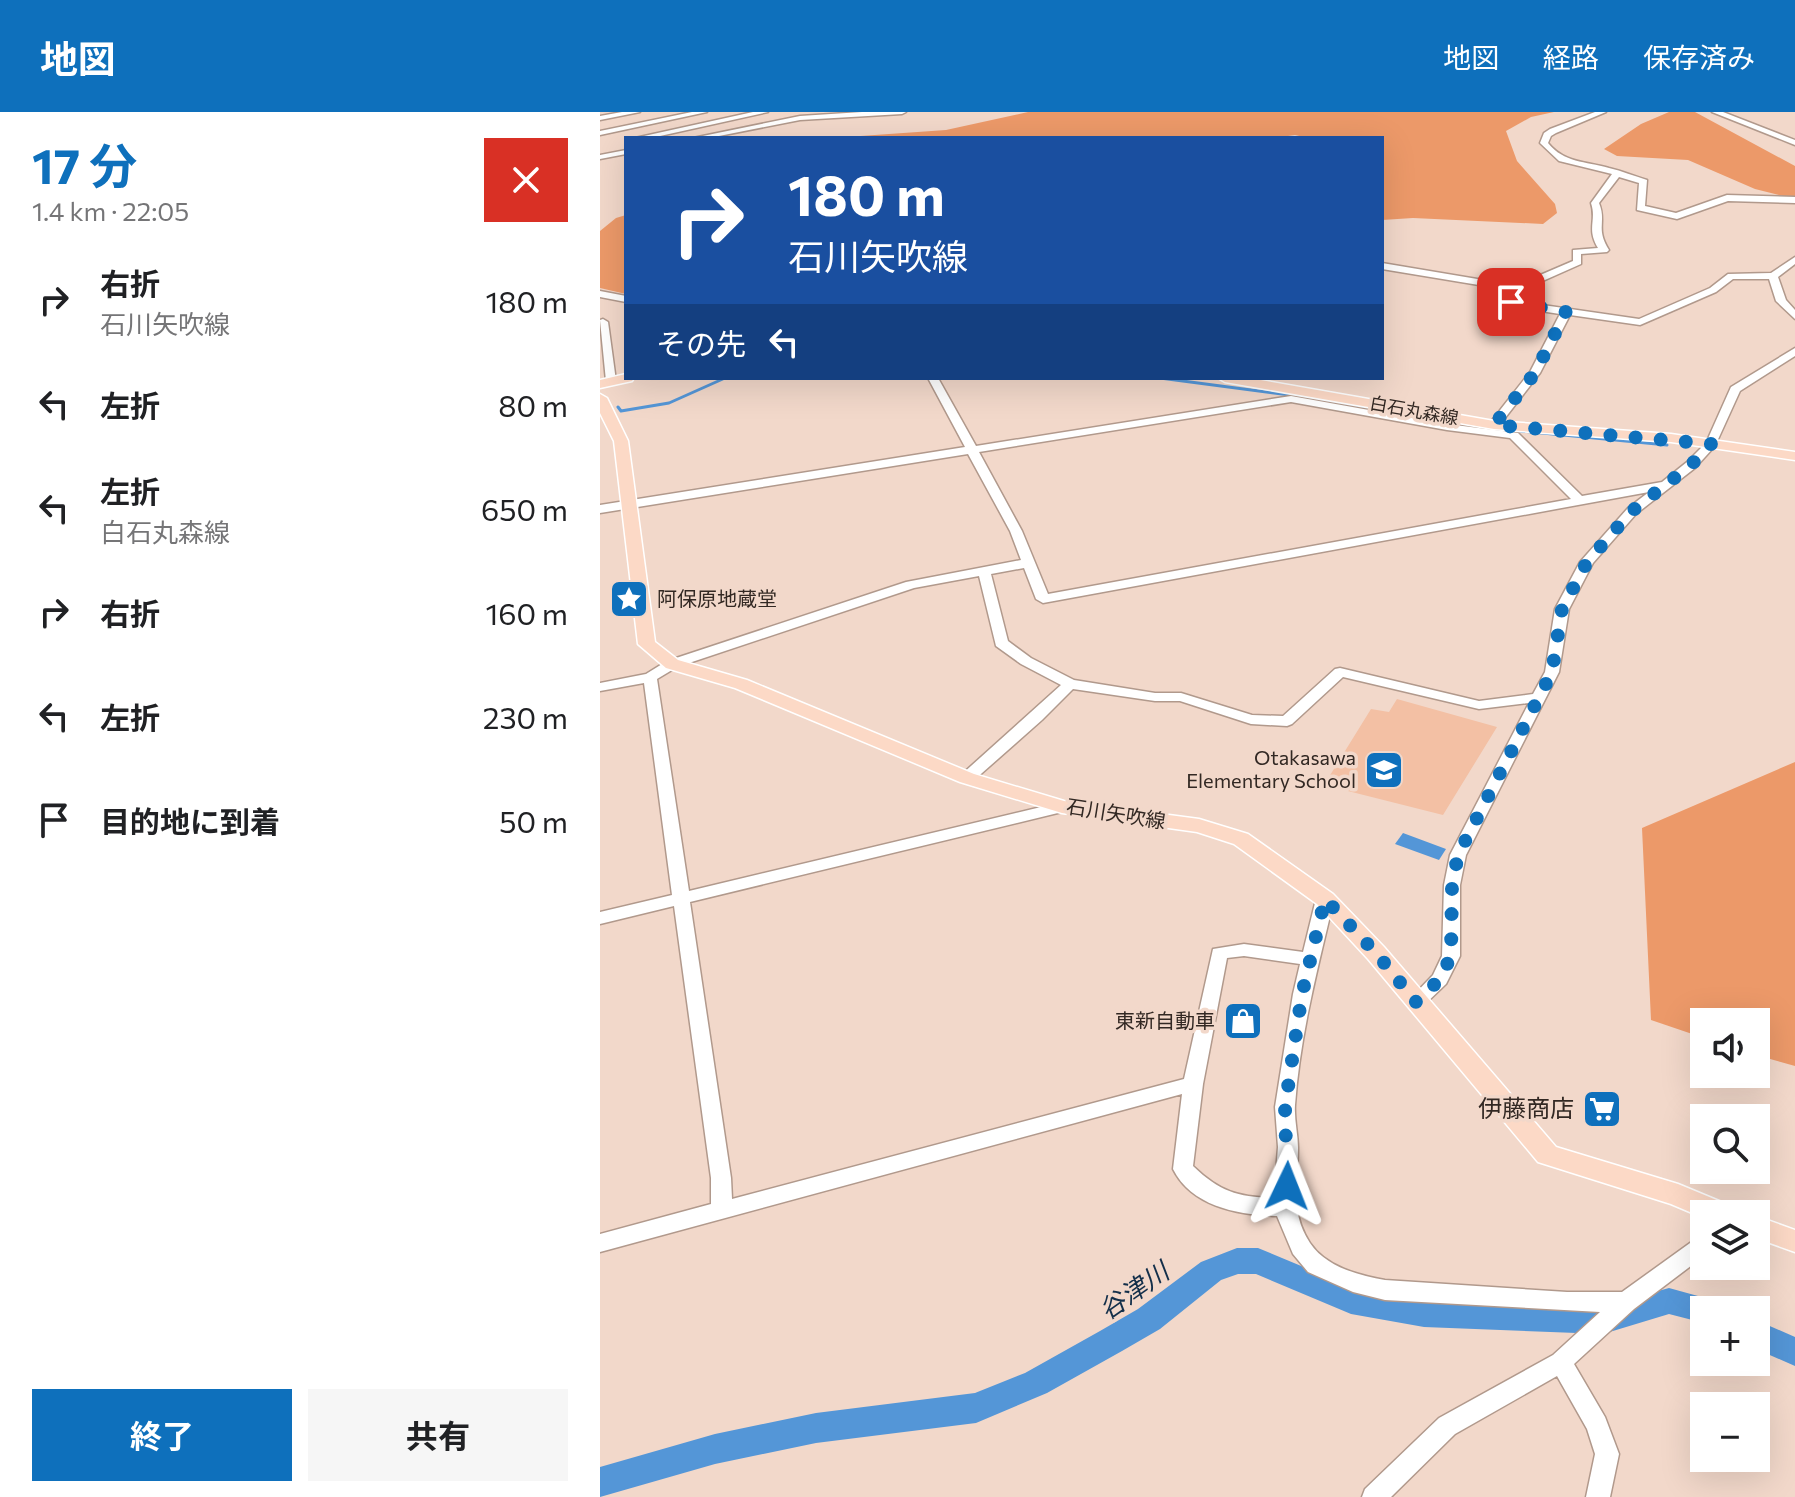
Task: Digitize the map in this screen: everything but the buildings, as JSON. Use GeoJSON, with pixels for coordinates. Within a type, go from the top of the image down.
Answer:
{"type":"FeatureCollection","features":[{"type":"Feature","properties":{"kind":"main road"},"geometry":{"type":"LineString","coordinates":[[624,379],[604,388],[621,441],[647,644],[672,664]]}},
{"type":"Feature","properties":{"kind":"main road","name":"白石丸森線"},"geometry":{"type":"LineString","coordinates":[[1241,380],[1494,425],[1711,444],[1795,456]]}},
{"type":"Feature","properties":{"kind":"main road","name":"石川矢吹線"},"geometry":{"type":"LineString","coordinates":[[672,664],[741,684],[967,778],[1062,807],[1199,826],[1241,839],[1325,899],[1376,953],[1547,1155],[1614,1174],[1690,1202]]}},
{"type":"Feature","properties":{"kind":"main road"},"geometry":{"type":"LineString","coordinates":[[1770,1232],[1795,1241]]}},
{"type":"Feature","properties":{"kind":"street"},"geometry":{"type":"LineString","coordinates":[[600,118],[636,112]]}},
{"type":"Feature","properties":{"kind":"street"},"geometry":{"type":"LineString","coordinates":[[600,133],[624,134],[706,112],[724,132]]}},
{"type":"Feature","properties":{"kind":"street"},"geometry":{"type":"LineString","coordinates":[[649,136],[764,112]]}},
{"type":"Feature","properties":{"kind":"street"},"geometry":{"type":"LineString","coordinates":[[706,136],[800,118],[902,112]]}},
{"type":"Feature","properties":{"kind":"street"},"geometry":{"type":"LineString","coordinates":[[1602,112],[1553,131],[1544,143],[1555,156],[1572,166],[1604,169],[1644,182],[1640,208],[1677,216],[1727,198],[1795,200]]}},
{"type":"Feature","properties":{"kind":"street"},"geometry":{"type":"LineString","coordinates":[[1716,112],[1795,143]]}},
{"type":"Feature","properties":{"kind":"street"},"geometry":{"type":"LineString","coordinates":[[616,114],[624,134]]}},
{"type":"Feature","properties":{"kind":"street"},"geometry":{"type":"LineString","coordinates":[[600,157],[624,152]]}},
{"type":"Feature","properties":{"kind":"street"},"geometry":{"type":"LineString","coordinates":[[1505,294],[1578,262],[1576,252],[1604,250],[1595,235],[1598,211],[1595,203],[1617,174]]}},
{"type":"Feature","properties":{"kind":"street"},"geometry":{"type":"LineString","coordinates":[[1505,294],[1512,304],[1640,322],[1700,296],[1731,276],[1773,276],[1795,260]]}},
{"type":"Feature","properties":{"kind":"street"},"geometry":{"type":"LineString","coordinates":[[1384,266],[1493,283],[1507,287],[1510,292],[1505,294]]}},
{"type":"Feature","properties":{"kind":"street"},"geometry":{"type":"LineString","coordinates":[[1773,276],[1776,293],[1794,313]]}},
{"type":"Feature","properties":{"kind":"street"},"geometry":{"type":"LineString","coordinates":[[600,294],[624,299]]}},
{"type":"Feature","properties":{"kind":"street"},"geometry":{"type":"LineString","coordinates":[[1494,425],[1535,373],[1566,312]]}},
{"type":"Feature","properties":{"kind":"street"},"geometry":{"type":"LineString","coordinates":[[603,322],[604,388]]}},
{"type":"Feature","properties":{"kind":"street"},"geometry":{"type":"LineString","coordinates":[[1416,1002],[1440,979],[1451,956],[1452,885],[1458,855],[1552,672],[1562,609],[1587,562],[1632,511],[1711,444],[1735,389],[1795,351]]}},
{"type":"Feature","properties":{"kind":"street"},"geometry":{"type":"LineString","coordinates":[[934,380],[1016,531],[1043,599],[1665,485]]}},
{"type":"Feature","properties":{"kind":"street"},"geometry":{"type":"LineString","coordinates":[[600,509],[1291,399],[1447,427],[1514,435],[1578,499]]}},
{"type":"Feature","properties":{"kind":"street"},"geometry":{"type":"LineString","coordinates":[[600,687],[650,677],[672,664],[911,585],[1027,563]]}},
{"type":"Feature","properties":{"kind":"street"},"geometry":{"type":"LineString","coordinates":[[984,571],[1001,643],[1026,661],[1070,684],[1155,697],[1181,697],[1251,719],[1287,721],[1340,672],[1479,705],[1491,706],[1530,697],[1539,700]]}},
{"type":"Feature","properties":{"kind":"street"},"geometry":{"type":"LineString","coordinates":[[650,677],[722,1209]]}},
{"type":"Feature","properties":{"kind":"street"},"geometry":{"type":"LineString","coordinates":[[967,778],[1070,684]]}},
{"type":"Feature","properties":{"kind":"street"},"geometry":{"type":"LineString","coordinates":[[600,918],[1062,807]]}},
{"type":"Feature","properties":{"kind":"street"},"geometry":{"type":"LineString","coordinates":[[1325,899],[1302,994],[1285,1107],[1288,1147],[1284,1207],[1301,1248],[1316,1265],[1353,1283],[1385,1290],[1567,1302],[1626,1302]]}},
{"type":"Feature","properties":{"kind":"street"},"geometry":{"type":"LineString","coordinates":[[1284,1207],[1223,1202],[1203,1191],[1183,1169],[1193,1084],[1219,953],[1244,950],[1310,959]]}},
{"type":"Feature","properties":{"kind":"street"},"geometry":{"type":"LineString","coordinates":[[600,1243],[1193,1084]]}},
{"type":"Feature","properties":{"kind":"street"},"geometry":{"type":"LineString","coordinates":[[1374,1497],[1447,1426],[1564,1359],[1626,1302],[1690,1254]]}},
{"type":"Feature","properties":{"kind":"street"},"geometry":{"type":"LineString","coordinates":[[1564,1359],[1597,1425],[1607,1454],[1598,1497]]}},
{"type":"Feature","properties":{"kind":"shaded area"},"geometry":{"type":"Polygon","coordinates":[[[1028,112],[1554,112],[1531,117],[1506,131],[1517,161],[1555,204],[1557,213],[1543,224],[1413,218],[1384,220],[1384,136],[860,136],[946,130],[1028,112]]]}},
{"type":"Feature","properties":{"kind":"shaded area"},"geometry":{"type":"Polygon","coordinates":[[[1669,112],[1695,112],[1795,166],[1795,199],[1755,189],[1688,160],[1617,156],[1604,149],[1641,124],[1669,112]]]}},
{"type":"Feature","properties":{"kind":"shaded area"},"geometry":{"type":"Polygon","coordinates":[[[624,216],[624,294],[600,288],[600,231],[624,216]]]}},
{"type":"Feature","properties":{"kind":"shaded area"},"geometry":{"type":"Polygon","coordinates":[[[1397,699],[1497,727],[1443,815],[1324,785],[1371,709],[1389,712],[1397,699]]]}},
{"type":"Feature","properties":{"kind":"shaded area"},"geometry":{"type":"Polygon","coordinates":[[[1795,762],[1795,1066],[1770,1059],[1770,1008],[1690,1008],[1690,1033],[1651,1020],[1642,828],[1795,762]]]}},
{"type":"Feature","properties":{"kind":"water"},"geometry":{"type":"Polygon","coordinates":[[[1403,833],[1446,849],[1439,860],[1395,844],[1403,833]]]}},
{"type":"Feature","properties":{"kind":"waterway"},"geometry":{"type":"LineString","coordinates":[[618,407],[621,411],[669,403],[721,380]]}},
{"type":"Feature","properties":{"kind":"waterway"},"geometry":{"type":"LineString","coordinates":[[1175,380],[1290,395],[1449,424],[1667,445]]}},
{"type":"Feature","properties":{"kind":"waterway","name":"谷津川"},"geometry":{"type":"LineString","coordinates":[[600,1483],[715,1449],[816,1428],[976,1408],[1036,1383],[1111,1341],[1149,1319],[1211,1271],[1237,1261],[1258,1261],[1351,1301],[1424,1314],[1603,1320],[1669,1301],[1690,1306]]}},
{"type":"Feature","properties":{"kind":"waterway","name":"谷津川"},"geometry":{"type":"LineString","coordinates":[[1770,1340],[1795,1352]]}},
{"type":"Feature","properties":{"kind":"place","name":"阿保原地蔵堂"},"geometry":{"type":"Point","coordinates":[629,599]}},
{"type":"Feature","properties":{"kind":"place","name":"Otakasawa Elementary School"},"geometry":{"type":"Point","coordinates":[1384,770]}},
{"type":"Feature","properties":{"kind":"place","name":"東新自動車"},"geometry":{"type":"Point","coordinates":[1243,1021]}},
{"type":"Feature","properties":{"kind":"place","name":"伊藤商店"},"geometry":{"type":"Point","coordinates":[1602,1109]}},
{"type":"Feature","properties":{"kind":"route"},"geometry":{"type":"LineString","coordinates":[[1287,1186],[1285,1107],[1302,994],[1325,899],[1376,953],[1416,1002],[1440,979],[1451,956],[1452,885],[1458,855],[1552,672],[1562,609],[1572,589],[1587,562],[1632,511],[1691,465],[1711,444],[1671,438],[1494,425],[1535,373],[1566,312],[1511,302]]}}]}
